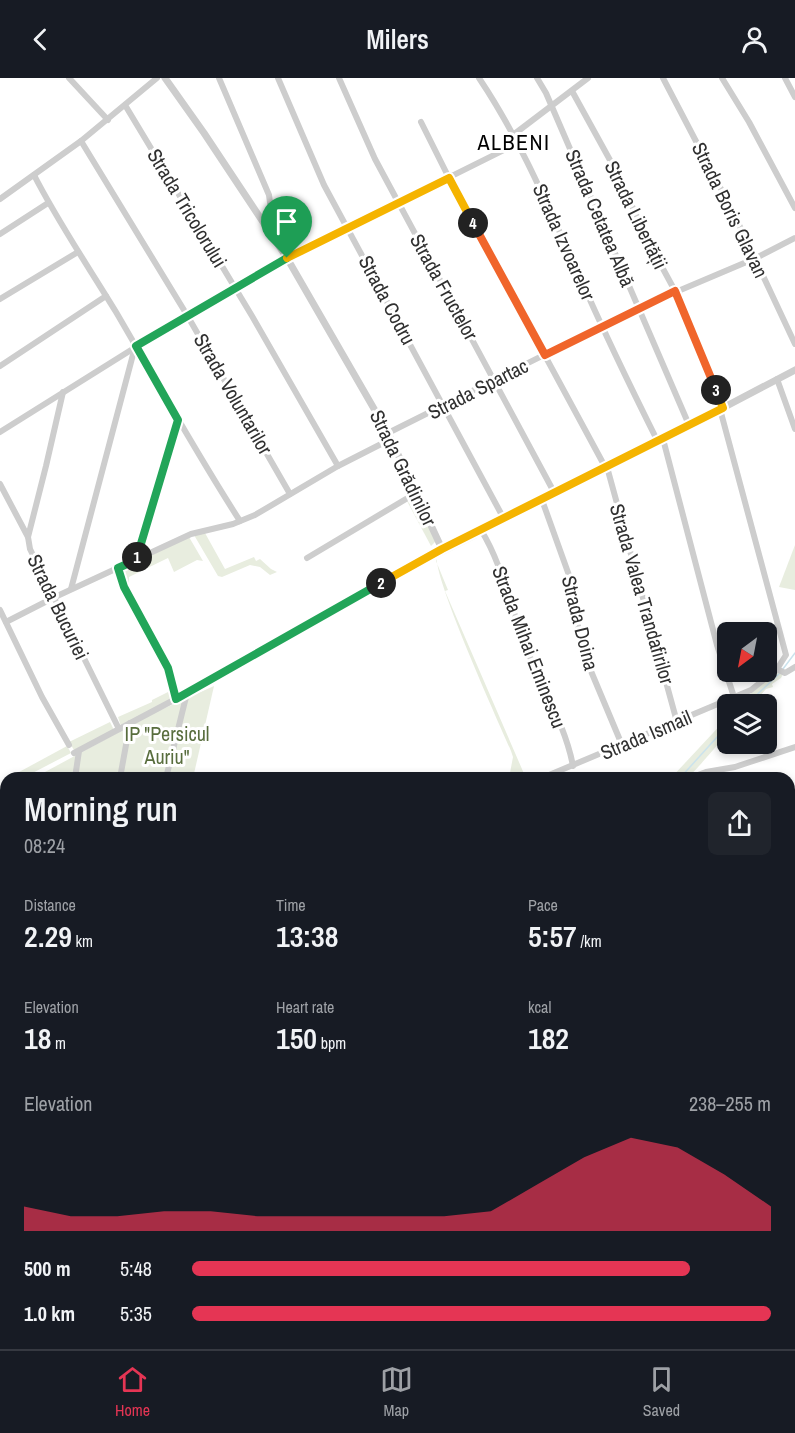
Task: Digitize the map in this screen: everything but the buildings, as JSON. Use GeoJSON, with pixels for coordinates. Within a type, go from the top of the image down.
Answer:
{"type":"FeatureCollection","features":[{"type":"Feature","properties":{"kind":"street"},"geometry":{"type":"LineString","coordinates":[[69,78],[108,120]]}},
{"type":"Feature","properties":{"kind":"street"},"geometry":{"type":"LineString","coordinates":[[0,199],[81,141],[157,78]]}},
{"type":"Feature","properties":{"kind":"street","name":"Strada Grădinilor"},"geometry":{"type":"LineString","coordinates":[[75,772],[77,752],[187,693],[442,549],[390,436],[287,258],[165,78]]}},
{"type":"Feature","properties":{"kind":"street"},"geometry":{"type":"LineString","coordinates":[[219,78],[269,195],[271,210],[267,229]]}},
{"type":"Feature","properties":{"kind":"street","name":"Strada Codru"},"geometry":{"type":"LineString","coordinates":[[278,78],[320,176],[504,519]]}},
{"type":"Feature","properties":{"kind":"street","name":"Strada Fructelor"},"geometry":{"type":"LineString","coordinates":[[339,78],[366,142],[555,494]]}},
{"type":"Feature","properties":{"kind":"street","name":"Strada Izvoarelor"},"geometry":{"type":"LineString","coordinates":[[479,78],[518,143],[554,216],[602,326],[660,440]]}},
{"type":"Feature","properties":{"kind":"street","name":"Strada Cetatea Albă"},"geometry":{"type":"LineString","coordinates":[[537,78],[552,106],[689,425]]}},
{"type":"Feature","properties":{"kind":"street"},"geometry":{"type":"LineString","coordinates":[[513,135],[588,78]]}},
{"type":"Feature","properties":{"kind":"street","name":"Strada Boris Glavan"},"geometry":{"type":"LineString","coordinates":[[663,78],[756,258],[795,344]]}},
{"type":"Feature","properties":{"kind":"street"},"geometry":{"type":"LineString","coordinates":[[722,78],[749,122],[795,208]]}},
{"type":"Feature","properties":{"kind":"street"},"geometry":{"type":"LineString","coordinates":[[785,78],[793,86],[795,97]]}},
{"type":"Feature","properties":{"kind":"street","name":"Strada Libertății"},"geometry":{"type":"LineString","coordinates":[[572,91],[616,171],[648,241],[675,291],[722,408],[787,651]]}},
{"type":"Feature","properties":{"kind":"street","name":"Strada Tricolorului"},"geometry":{"type":"LineString","coordinates":[[125,105],[338,466]]}},
{"type":"Feature","properties":{"kind":"street","name":"Strada Valea Trandafirilor"},"geometry":{"type":"LineString","coordinates":[[421,122],[449,178],[607,467],[677,722]]}},
{"type":"Feature","properties":{"kind":"street","name":"Strada Voluntarilor"},"geometry":{"type":"LineString","coordinates":[[81,141],[187,315],[290,494]]}},
{"type":"Feature","properties":{"kind":"street"},"geometry":{"type":"LineString","coordinates":[[0,432],[187,315],[287,258],[518,143]]}},
{"type":"Feature","properties":{"kind":"street"},"geometry":{"type":"LineString","coordinates":[[34,175],[48,203],[240,521]]}},
{"type":"Feature","properties":{"kind":"street"},"geometry":{"type":"LineString","coordinates":[[0,234],[48,203]]}},
{"type":"Feature","properties":{"kind":"street","name":"Strada Spartac"},"geometry":{"type":"LineString","coordinates":[[6,622],[71,589],[191,534],[255,515],[444,406],[638,308],[756,258],[795,237]]}},
{"type":"Feature","properties":{"kind":"street"},"geometry":{"type":"LineString","coordinates":[[0,299],[78,252]]}},
{"type":"Feature","properties":{"kind":"street"},"geometry":{"type":"LineString","coordinates":[[0,366],[106,296]]}},
{"type":"Feature","properties":{"kind":"street"},"geometry":{"type":"LineString","coordinates":[[71,589],[136,346]]}},
{"type":"Feature","properties":{"kind":"street"},"geometry":{"type":"LineString","coordinates":[[442,549],[555,494],[795,370]]}},
{"type":"Feature","properties":{"kind":"street"},"geometry":{"type":"LineString","coordinates":[[777,379],[795,429]]}},
{"type":"Feature","properties":{"kind":"street"},"geometry":{"type":"LineString","coordinates":[[28,537],[63,392]]}},
{"type":"Feature","properties":{"kind":"street"},"geometry":{"type":"LineString","coordinates":[[136,560],[178,420]]}},
{"type":"Feature","properties":{"kind":"street"},"geometry":{"type":"LineString","coordinates":[[660,440],[717,645],[733,694]]}},
{"type":"Feature","properties":{"kind":"street","name":"Strada Bucuriei"},"geometry":{"type":"LineString","coordinates":[[0,484],[28,537],[28,545],[119,729]]}},
{"type":"Feature","properties":{"kind":"street"},"geometry":{"type":"LineString","coordinates":[[307,558],[416,493]]}},
{"type":"Feature","properties":{"kind":"street","name":"Strada Doina"},"geometry":{"type":"LineString","coordinates":[[542,500],[570,578],[573,607],[588,664],[622,745]]}},
{"type":"Feature","properties":{"kind":"street","name":"Strada Mihai Eminescu"},"geometry":{"type":"LineString","coordinates":[[481,530],[562,732],[573,766]]}},
{"type":"Feature","properties":{"kind":"street"},"geometry":{"type":"LineString","coordinates":[[118,568],[124,587],[168,668],[176,699]]}},
{"type":"Feature","properties":{"kind":"street"},"geometry":{"type":"LineString","coordinates":[[0,610],[42,697],[69,745]]}},
{"type":"Feature","properties":{"kind":"street","name":"Strada Ismail"},"geometry":{"type":"LineString","coordinates":[[777,669],[787,651]]}},
{"type":"Feature","properties":{"kind":"street"},"geometry":{"type":"LineString","coordinates":[[777,669],[785,673],[795,667]]}},
{"type":"Feature","properties":{"kind":"street","name":"Strada Ismail"},"geometry":{"type":"LineString","coordinates":[[741,694],[761,682]]}},
{"type":"Feature","properties":{"kind":"street"},"geometry":{"type":"LineString","coordinates":[[167,772],[187,693]]}},
{"type":"Feature","properties":{"kind":"street","name":"Strada Ismail"},"geometry":{"type":"LineString","coordinates":[[558,772],[717,704]]}},
{"type":"Feature","properties":{"kind":"street"},"geometry":{"type":"LineString","coordinates":[[121,772],[130,723]]}},
{"type":"Feature","properties":{"kind":"street"},"geometry":{"type":"LineString","coordinates":[[705,772],[745,764],[795,747]]}},
{"type":"Feature","properties":{"kind":"green space"},"geometry":{"type":"Polygon","coordinates":[[[414,498],[436,541],[431,546],[407,501],[414,498]]]}},
{"type":"Feature","properties":{"kind":"green space"},"geometry":{"type":"Polygon","coordinates":[[[205,533],[225,569],[254,557],[256,561],[260,559],[277,572],[270,575],[260,567],[250,565],[222,577],[218,576],[194,535],[205,533]]]}},
{"type":"Feature","properties":{"kind":"green space"},"geometry":{"type":"Polygon","coordinates":[[[189,537],[203,561],[197,560],[174,572],[168,558],[129,577],[129,586],[154,635],[152,635],[121,573],[123,569],[189,537]]]}},
{"type":"Feature","properties":{"kind":"green space"},"geometry":{"type":"Polygon","coordinates":[[[477,538],[437,558],[437,555],[477,538]]]}},
{"type":"Feature","properties":{"kind":"green space"},"geometry":{"type":"Polygon","coordinates":[[[795,545],[795,590],[779,587],[795,545]]]}},
{"type":"Feature","properties":{"kind":"green space"},"geometry":{"type":"Polygon","coordinates":[[[438,565],[448,590],[445,591],[523,772],[510,772],[513,757],[511,751],[455,618],[444,590],[438,565]]]}},
{"type":"Feature","properties":{"kind":"green space"},"geometry":{"type":"Polygon","coordinates":[[[777,673],[783,674],[777,681],[777,673]]]}},
{"type":"Feature","properties":{"kind":"green space"},"geometry":{"type":"Polygon","coordinates":[[[165,675],[168,675],[173,698],[121,726],[118,717],[170,691],[165,675]]]}},
{"type":"Feature","properties":{"kind":"green space"},"geometry":{"type":"Polygon","coordinates":[[[765,682],[775,682],[772,684],[773,687],[766,689],[762,694],[750,694],[765,682]]]}},
{"type":"Feature","properties":{"kind":"green space","name":"IP \"Persicul Auriu\""},"geometry":{"type":"Polygon","coordinates":[[[214,686],[194,772],[45,772],[156,712],[214,686]]]}},
{"type":"Feature","properties":{"kind":"green space"},"geometry":{"type":"Polygon","coordinates":[[[110,722],[114,730],[74,750],[69,742],[110,722]]]}},
{"type":"Feature","properties":{"kind":"green space"},"geometry":{"type":"Polygon","coordinates":[[[717,729],[717,745],[693,772],[677,772],[717,729]]]}},
{"type":"Feature","properties":{"kind":"green space"},"geometry":{"type":"Polygon","coordinates":[[[67,746],[71,753],[35,772],[19,772],[67,746]]]}},
{"type":"Feature","properties":{"kind":"waterway"},"geometry":{"type":"LineString","coordinates":[[783,669],[795,653]]}},
{"type":"Feature","properties":{"kind":"waterway"},"geometry":{"type":"LineString","coordinates":[[758,694],[780,673]]}},
{"type":"Feature","properties":{"kind":"waterway"},"geometry":{"type":"LineString","coordinates":[[685,772],[717,737]]}},
{"type":"Feature","properties":{"kind":"district","name":"ALBENI"},"geometry":{"type":"Point","coordinates":[514,142]}},
{"type":"Feature","properties":{"kind":"route"},"geometry":{"type":"LineString","coordinates":[[449,178],[545,355],[675,291],[723,408],[430,555],[176,699],[163,656],[124,587],[118,568],[136,560],[178,420],[136,346],[287,258],[449,178]]}}]}
